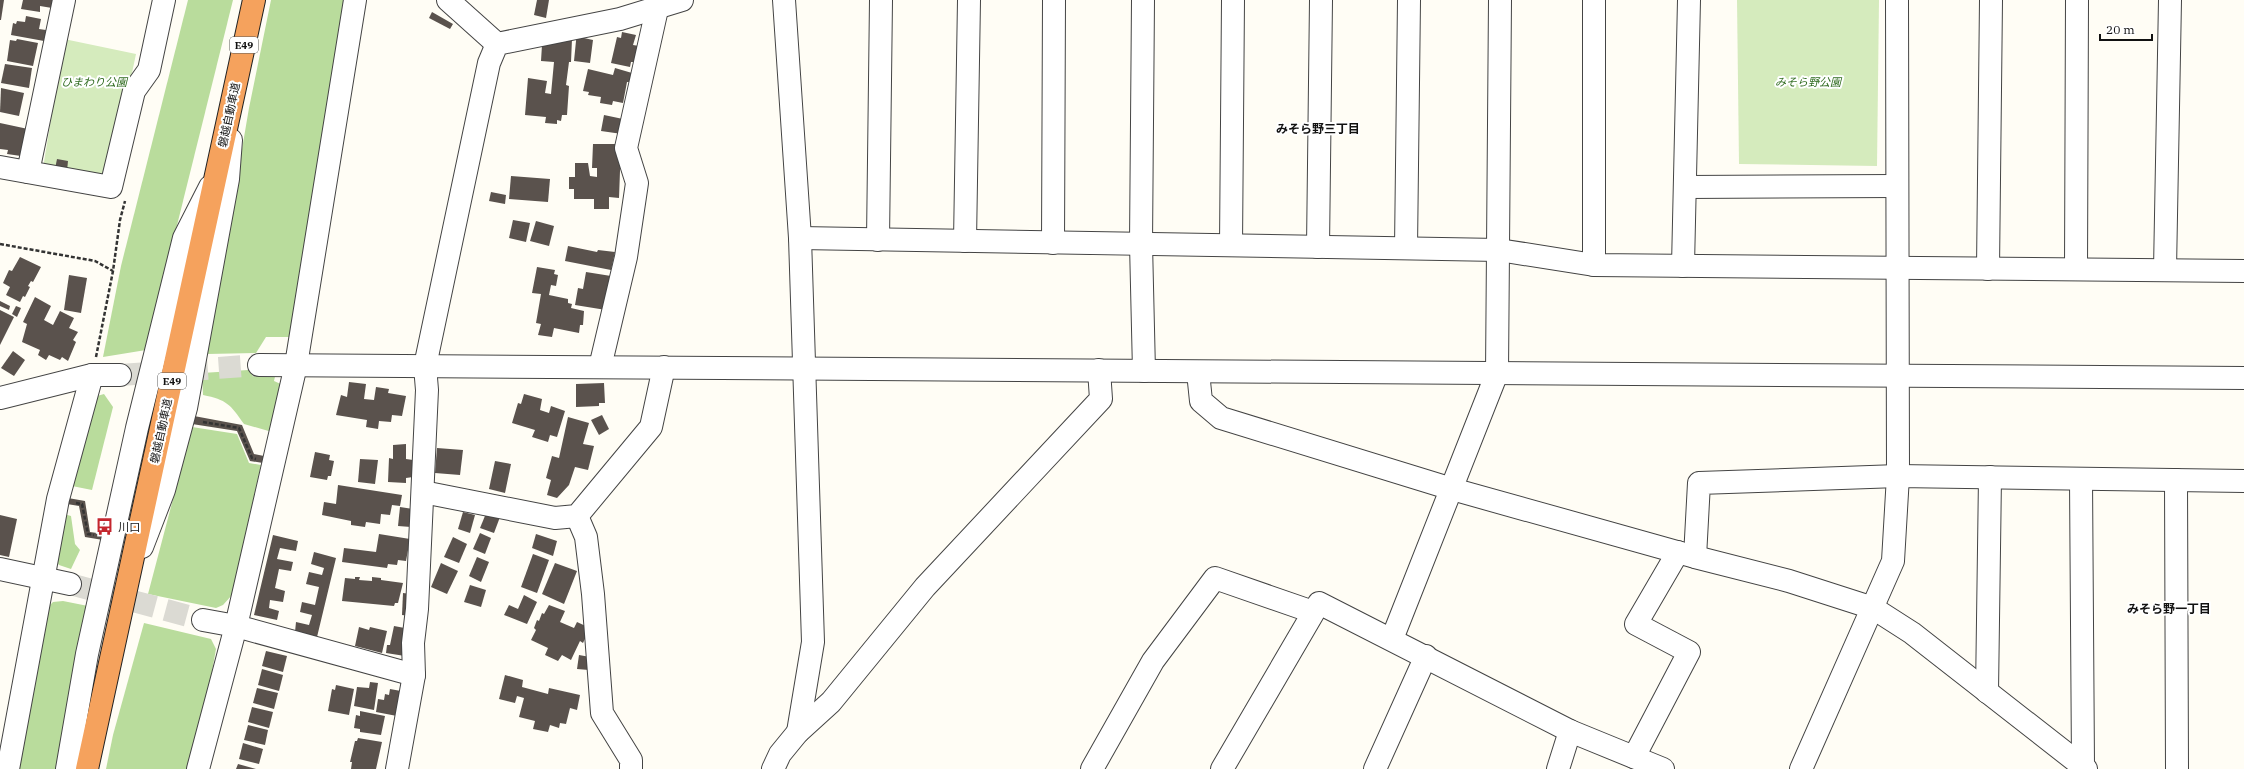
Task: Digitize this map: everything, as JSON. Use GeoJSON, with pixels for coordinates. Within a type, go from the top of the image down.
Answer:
{"type":"FeatureCollection","features":[{"type":"Feature","properties":{"kind":"highway","name":"磐越自動車道"},"geometry":{"type":"LineString","coordinates":[[87,769],[254,0]]}},
{"type":"Feature","properties":{"kind":"street"},"geometry":{"type":"LineString","coordinates":[[28,172],[64,0]]}},
{"type":"Feature","properties":{"kind":"street"},"geometry":{"type":"LineString","coordinates":[[0,166],[111,187],[134,91],[149,70],[164,0]]}},
{"type":"Feature","properties":{"kind":"street"},"geometry":{"type":"LineString","coordinates":[[198,769],[236,626],[296,365],[355,0]]}},
{"type":"Feature","properties":{"kind":"street"},"geometry":{"type":"LineString","coordinates":[[448,0],[497,44]]}},
{"type":"Feature","properties":{"kind":"street"},"geometry":{"type":"LineString","coordinates":[[497,44],[620,19],[657,9],[682,0]]}},
{"type":"Feature","properties":{"kind":"street"},"geometry":{"type":"LineString","coordinates":[[784,0],[800,238],[813,642],[798,732]]}},
{"type":"Feature","properties":{"kind":"street"},"geometry":{"type":"LineString","coordinates":[[878,240],[881,0]]}},
{"type":"Feature","properties":{"kind":"street"},"geometry":{"type":"LineString","coordinates":[[965,241],[969,0]]}},
{"type":"Feature","properties":{"kind":"street"},"geometry":{"type":"LineString","coordinates":[[1054,0],[1054,242]]}},
{"type":"Feature","properties":{"kind":"street"},"geometry":{"type":"LineString","coordinates":[[1143,0],[1141,244],[1144,371]]}},
{"type":"Feature","properties":{"kind":"street"},"geometry":{"type":"LineString","coordinates":[[1231,245],[1233,0]]}},
{"type":"Feature","properties":{"kind":"street"},"geometry":{"type":"LineString","coordinates":[[1318,247],[1321,0]]}},
{"type":"Feature","properties":{"kind":"street"},"geometry":{"type":"LineString","coordinates":[[1406,248],[1409,0]]}},
{"type":"Feature","properties":{"kind":"street"},"geometry":{"type":"LineString","coordinates":[[1392,639],[1497,373],[1500,0]]}},
{"type":"Feature","properties":{"kind":"street"},"geometry":{"type":"LineString","coordinates":[[1594,0],[1594,265]]}},
{"type":"Feature","properties":{"kind":"street"},"geometry":{"type":"LineString","coordinates":[[1683,266],[1686,187],[1689,0]]}},
{"type":"Feature","properties":{"kind":"street"},"geometry":{"type":"LineString","coordinates":[[1801,769],[1893,561],[1898,476],[1897,0]]}},
{"type":"Feature","properties":{"kind":"street"},"geometry":{"type":"LineString","coordinates":[[1988,268],[1991,0]]}},
{"type":"Feature","properties":{"kind":"street"},"geometry":{"type":"LineString","coordinates":[[2076,269],[2077,0]]}},
{"type":"Feature","properties":{"kind":"street"},"geometry":{"type":"LineString","coordinates":[[2165,270],[2170,0]]}},
{"type":"Feature","properties":{"kind":"street"},"geometry":{"type":"LineString","coordinates":[[600,367],[626,257],[637,183],[626,148],[657,9]]}},
{"type":"Feature","properties":{"kind":"street"},"geometry":{"type":"LineString","coordinates":[[397,769],[405,735],[414,675],[413,643],[417,609],[427,390],[425,366],[489,63],[497,44]]}},
{"type":"Feature","properties":{"kind":"street"},"geometry":{"type":"LineString","coordinates":[[128,584],[164,490],[186,408],[202,313],[228,179],[235,89]]}},
{"type":"Feature","properties":{"kind":"street"},"geometry":{"type":"LineString","coordinates":[[67,769],[87,654],[137,428],[184,238],[215,177]]}},
{"type":"Feature","properties":{"kind":"street"},"geometry":{"type":"LineString","coordinates":[[1686,187],[1898,186]]}},
{"type":"Feature","properties":{"kind":"street"},"geometry":{"type":"LineString","coordinates":[[800,238],[1499,250],[1594,265],[2244,271]]}},
{"type":"Feature","properties":{"kind":"street"},"geometry":{"type":"LineString","coordinates":[[259,365],[2244,378]]}},
{"type":"Feature","properties":{"kind":"street"},"geometry":{"type":"LineString","coordinates":[[423,492],[555,518],[577,516],[652,427],[664,368]]}},
{"type":"Feature","properties":{"kind":"street"},"geometry":{"type":"LineString","coordinates":[[773,769],[780,754],[798,732],[831,702],[925,587],[1101,399],[1099,370]]}},
{"type":"Feature","properties":{"kind":"street"},"geometry":{"type":"LineString","coordinates":[[1198,372],[1201,401],[1221,418],[1452,489],[1686,555],[1789,581],[1873,608],[1912,633],[2084,768]]}},
{"type":"Feature","properties":{"kind":"street"},"geometry":{"type":"LineString","coordinates":[[0,398],[92,375],[120,374]]}},
{"type":"Feature","properties":{"kind":"street"},"geometry":{"type":"LineString","coordinates":[[8,769],[42,578],[58,499],[92,375]]}},
{"type":"Feature","properties":{"kind":"street"},"geometry":{"type":"LineString","coordinates":[[1634,757],[1689,652],[1636,624],[1686,555],[1699,483],[1898,476],[2244,481]]}},
{"type":"Feature","properties":{"kind":"street"},"geometry":{"type":"LineString","coordinates":[[1987,692],[1990,477]]}},
{"type":"Feature","properties":{"kind":"street"},"geometry":{"type":"LineString","coordinates":[[2081,479],[2084,768]]}},
{"type":"Feature","properties":{"kind":"street"},"geometry":{"type":"LineString","coordinates":[[2176,480],[2177,769]]}},
{"type":"Feature","properties":{"kind":"street"},"geometry":{"type":"LineString","coordinates":[[577,516],[587,544],[593,594],[602,713],[631,760],[631,769]]}},
{"type":"Feature","properties":{"kind":"street"},"geometry":{"type":"LineString","coordinates":[[0,569],[70,584]]}},
{"type":"Feature","properties":{"kind":"street"},"geometry":{"type":"LineString","coordinates":[[1092,769],[1154,661],[1215,578],[1313,612]]}},
{"type":"Feature","properties":{"kind":"street"},"geometry":{"type":"LineString","coordinates":[[1222,769],[1319,602],[1570,731],[1663,769]]}},
{"type":"Feature","properties":{"kind":"street"},"geometry":{"type":"LineString","coordinates":[[203,620],[236,626],[414,675]]}},
{"type":"Feature","properties":{"kind":"street"},"geometry":{"type":"LineString","coordinates":[[1375,769],[1426,656]]}},
{"type":"Feature","properties":{"kind":"street"},"geometry":{"type":"LineString","coordinates":[[1558,769],[1570,731]]}},
{"type":"Feature","properties":{"kind":"path"},"geometry":{"type":"LineString","coordinates":[[0,244],[95,261],[113,271],[92,375]]}},
{"type":"Feature","properties":{"kind":"path"},"geometry":{"type":"LineString","coordinates":[[196,420],[239,428],[252,458],[261,459]]}},
{"type":"Feature","properties":{"kind":"path"},"geometry":{"type":"LineString","coordinates":[[69,501],[82,504],[88,534],[100,536]]}},
{"type":"Feature","properties":{"kind":"green space"},"geometry":{"type":"Polygon","coordinates":[[[188,0],[233,0],[146,350],[103,357],[121,266],[188,0]]]}},
{"type":"Feature","properties":{"kind":"green space"},"geometry":{"type":"Polygon","coordinates":[[[271,0],[349,0],[293,337],[266,337],[256,353],[207,354],[249,108],[271,0]]]}},
{"type":"Feature","properties":{"kind":"green space","name":"みそら野公園"},"geometry":{"type":"Polygon","coordinates":[[[1737,0],[1879,0],[1877,166],[1739,164],[1737,0]]]}},
{"type":"Feature","properties":{"kind":"green space","name":"ひまわり公園"},"geometry":{"type":"Polygon","coordinates":[[[64,39],[136,54],[109,181],[43,168],[64,39]]]}},
{"type":"Feature","properties":{"kind":"green space"},"geometry":{"type":"Polygon","coordinates":[[[277,368],[274,381],[283,385],[272,432],[244,424],[231,407],[223,401],[203,395],[202,373],[277,368]]]}},
{"type":"Feature","properties":{"kind":"green space"},"geometry":{"type":"Polygon","coordinates":[[[104,394],[113,407],[92,490],[67,485],[90,398],[104,394]]]}},
{"type":"Feature","properties":{"kind":"green space"},"geometry":{"type":"Polygon","coordinates":[[[192,427],[237,434],[249,463],[261,465],[232,595],[223,605],[216,608],[148,594],[192,427]]]}},
{"type":"Feature","properties":{"kind":"green space"},"geometry":{"type":"Polygon","coordinates":[[[60,513],[71,516],[75,544],[80,550],[71,569],[59,565],[50,554],[60,513]]]}},
{"type":"Feature","properties":{"kind":"green space"},"geometry":{"type":"Polygon","coordinates":[[[63,601],[88,606],[57,769],[14,769],[45,610],[53,602],[63,601]]]}},
{"type":"Feature","properties":{"kind":"green space"},"geometry":{"type":"Polygon","coordinates":[[[144,623],[211,639],[216,649],[211,677],[188,769],[106,769],[113,735],[144,623]]]}},
{"type":"Feature","properties":{"kind":"building"},"geometry":{"type":"Polygon","coordinates":[[[0,0],[4,0],[1,20],[0,20],[0,0]]]}},
{"type":"Feature","properties":{"kind":"building"},"geometry":{"type":"Polygon","coordinates":[[[23,0],[54,0],[52,8],[40,6],[40,12],[21,9],[23,0]]]}},
{"type":"Feature","properties":{"kind":"building"},"geometry":{"type":"Polygon","coordinates":[[[537,0],[549,0],[546,18],[534,15],[537,0]]]}},
{"type":"Feature","properties":{"kind":"building"},"geometry":{"type":"Polygon","coordinates":[[[432,12],[453,24],[450,29],[429,18],[432,12]]]}},
{"type":"Feature","properties":{"kind":"building"},"geometry":{"type":"Polygon","coordinates":[[[26,16],[41,19],[39,29],[46,30],[44,41],[11,35],[13,23],[16,24],[17,21],[25,22],[26,16]]]}},
{"type":"Feature","properties":{"kind":"building"},"geometry":{"type":"Polygon","coordinates":[[[577,31],[585,32],[584,38],[593,40],[590,63],[574,61],[577,31]]]}},
{"type":"Feature","properties":{"kind":"building"},"geometry":{"type":"Polygon","coordinates":[[[622,32],[636,35],[633,45],[639,46],[635,62],[631,62],[630,67],[611,63],[617,37],[621,38],[622,32]]]}},
{"type":"Feature","properties":{"kind":"building"},"geometry":{"type":"Polygon","coordinates":[[[17,39],[38,43],[33,66],[7,61],[10,40],[16,41],[17,39]]]}},
{"type":"Feature","properties":{"kind":"building"},"geometry":{"type":"Polygon","coordinates":[[[572,39],[571,62],[569,62],[566,85],[569,86],[567,115],[562,115],[561,121],[557,120],[557,124],[545,123],[546,117],[525,115],[528,78],[547,81],[545,93],[551,94],[554,62],[541,61],[542,45],[572,39]]]}},
{"type":"Feature","properties":{"kind":"building"},"geometry":{"type":"Polygon","coordinates":[[[5,64],[32,68],[29,88],[1,83],[5,64]]]}},
{"type":"Feature","properties":{"kind":"building"},"geometry":{"type":"Polygon","coordinates":[[[615,68],[632,73],[630,82],[627,82],[623,103],[613,101],[612,105],[600,103],[601,97],[588,95],[589,92],[583,91],[588,69],[613,75],[615,68]]]}},
{"type":"Feature","properties":{"kind":"building"},"geometry":{"type":"Polygon","coordinates":[[[1,88],[24,93],[19,116],[0,112],[1,88]]]}},
{"type":"Feature","properties":{"kind":"building"},"geometry":{"type":"Polygon","coordinates":[[[604,115],[623,119],[622,134],[601,131],[604,115]]]}},
{"type":"Feature","properties":{"kind":"building"},"geometry":{"type":"Polygon","coordinates":[[[0,123],[28,129],[21,156],[7,154],[8,150],[0,149],[0,123]]]}},
{"type":"Feature","properties":{"kind":"building"},"geometry":{"type":"Polygon","coordinates":[[[593,144],[621,144],[619,198],[609,197],[609,209],[594,209],[594,199],[574,199],[574,189],[569,189],[569,177],[575,177],[575,163],[588,163],[590,176],[597,177],[597,168],[592,168],[593,144]]]}},
{"type":"Feature","properties":{"kind":"building"},"geometry":{"type":"Polygon","coordinates":[[[57,159],[68,161],[67,171],[55,169],[57,159]]]}},
{"type":"Feature","properties":{"kind":"building"},"geometry":{"type":"Polygon","coordinates":[[[511,176],[550,179],[548,202],[509,199],[511,176]]]}},
{"type":"Feature","properties":{"kind":"building"},"geometry":{"type":"Polygon","coordinates":[[[491,192],[506,195],[505,204],[489,201],[491,192]]]}},
{"type":"Feature","properties":{"kind":"building"},"geometry":{"type":"Polygon","coordinates":[[[513,220],[530,223],[526,242],[509,238],[513,220]]]}},
{"type":"Feature","properties":{"kind":"building"},"geometry":{"type":"Polygon","coordinates":[[[536,221],[554,226],[549,246],[530,241],[536,221]]]}},
{"type":"Feature","properties":{"kind":"building"},"geometry":{"type":"Polygon","coordinates":[[[568,246],[597,252],[598,250],[615,252],[611,270],[565,261],[568,246]]]}},
{"type":"Feature","properties":{"kind":"building"},"geometry":{"type":"Polygon","coordinates":[[[20,257],[41,267],[33,282],[31,281],[28,286],[30,287],[25,297],[23,296],[20,302],[6,295],[10,287],[3,283],[9,270],[12,271],[20,257]]]}},
{"type":"Feature","properties":{"kind":"building"},"geometry":{"type":"Polygon","coordinates":[[[537,267],[555,270],[554,274],[558,275],[556,286],[551,285],[549,295],[568,299],[568,303],[572,304],[571,308],[584,311],[583,325],[580,325],[579,333],[554,328],[552,337],[538,335],[541,324],[536,323],[541,294],[532,293],[537,267]]]}},
{"type":"Feature","properties":{"kind":"building"},"geometry":{"type":"Polygon","coordinates":[[[586,272],[611,276],[606,310],[575,305],[578,288],[583,289],[586,272]]]}},
{"type":"Feature","properties":{"kind":"building"},"geometry":{"type":"Polygon","coordinates":[[[69,275],[87,278],[81,313],[64,310],[69,275]]]}},
{"type":"Feature","properties":{"kind":"building"},"geometry":{"type":"Polygon","coordinates":[[[35,297],[51,306],[44,320],[53,325],[60,311],[74,318],[69,328],[78,332],[73,340],[76,342],[68,361],[62,357],[60,360],[49,355],[46,360],[38,355],[40,350],[22,342],[27,324],[23,322],[35,297]]]}},
{"type":"Feature","properties":{"kind":"building"},"geometry":{"type":"Polygon","coordinates":[[[0,301],[10,306],[9,310],[0,306],[0,301]]]}},
{"type":"Feature","properties":{"kind":"building"},"geometry":{"type":"Polygon","coordinates":[[[16,306],[21,308],[17,317],[12,314],[16,306]]]}},
{"type":"Feature","properties":{"kind":"building"},"geometry":{"type":"Polygon","coordinates":[[[0,310],[14,317],[0,345],[0,310]]]}},
{"type":"Feature","properties":{"kind":"building"},"geometry":{"type":"Polygon","coordinates":[[[13,351],[25,360],[14,376],[1,368],[13,351]]]}},
{"type":"Feature","properties":{"kind":"building"},"geometry":{"type":"Polygon","coordinates":[[[349,382],[366,384],[364,399],[374,400],[376,387],[389,389],[388,393],[406,396],[402,416],[392,415],[391,422],[379,421],[378,429],[366,427],[367,420],[336,415],[341,395],[347,397],[349,382]]]}},
{"type":"Feature","properties":{"kind":"building"},"geometry":{"type":"Polygon","coordinates":[[[604,383],[605,403],[599,403],[599,406],[576,407],[576,384],[604,383]]]}},
{"type":"Feature","properties":{"kind":"building"},"geometry":{"type":"Polygon","coordinates":[[[524,394],[542,399],[540,410],[549,413],[551,406],[565,411],[557,437],[550,435],[548,442],[532,437],[535,430],[512,423],[518,403],[521,404],[524,394]]]}},
{"type":"Feature","properties":{"kind":"building"},"geometry":{"type":"Polygon","coordinates":[[[602,415],[609,429],[599,435],[591,420],[602,415]]]}},
{"type":"Feature","properties":{"kind":"building"},"geometry":{"type":"Polygon","coordinates":[[[194,416],[242,425],[254,454],[264,456],[263,463],[250,461],[237,431],[192,424],[194,416]]]}},
{"type":"Feature","properties":{"kind":"building"},"geometry":{"type":"Polygon","coordinates":[[[568,417],[589,423],[583,444],[594,446],[588,470],[575,467],[569,485],[557,498],[547,495],[551,480],[546,478],[552,456],[559,458],[568,417]]]}},
{"type":"Feature","properties":{"kind":"building"},"geometry":{"type":"Polygon","coordinates":[[[406,444],[406,459],[413,460],[413,477],[406,478],[406,483],[388,482],[389,458],[393,459],[393,445],[406,444]]]}},
{"type":"Feature","properties":{"kind":"building"},"geometry":{"type":"Polygon","coordinates":[[[437,448],[463,450],[460,475],[435,473],[437,448]]]}},
{"type":"Feature","properties":{"kind":"building"},"geometry":{"type":"Polygon","coordinates":[[[315,452],[330,455],[329,460],[334,461],[331,476],[328,476],[327,480],[310,477],[315,452]]]}},
{"type":"Feature","properties":{"kind":"building"},"geometry":{"type":"Polygon","coordinates":[[[360,459],[378,460],[375,484],[358,482],[360,459]]]}},
{"type":"Feature","properties":{"kind":"building"},"geometry":{"type":"Polygon","coordinates":[[[495,461],[511,464],[505,493],[489,489],[495,461]]]}},
{"type":"Feature","properties":{"kind":"building"},"geometry":{"type":"Polygon","coordinates":[[[338,485],[402,495],[400,506],[392,505],[390,515],[381,514],[380,524],[366,522],[365,527],[351,525],[351,521],[322,515],[324,502],[336,504],[338,485]]]}},
{"type":"Feature","properties":{"kind":"building"},"geometry":{"type":"Polygon","coordinates":[[[68,498],[85,501],[90,532],[104,534],[103,540],[85,537],[79,506],[67,504],[68,498]]]}},
{"type":"Feature","properties":{"kind":"building"},"geometry":{"type":"Polygon","coordinates":[[[400,507],[413,509],[411,527],[398,526],[400,507]]]}},
{"type":"Feature","properties":{"kind":"building"},"geometry":{"type":"Polygon","coordinates":[[[487,511],[500,517],[494,533],[480,528],[487,511]]]}},
{"type":"Feature","properties":{"kind":"building"},"geometry":{"type":"Polygon","coordinates":[[[463,512],[475,515],[470,533],[458,529],[463,512]]]}},
{"type":"Feature","properties":{"kind":"building"},"geometry":{"type":"Polygon","coordinates":[[[0,515],[17,519],[9,557],[0,555],[0,515]]]}},
{"type":"Feature","properties":{"kind":"building"},"geometry":{"type":"Polygon","coordinates":[[[480,533],[491,538],[485,554],[473,549],[480,533]]]}},
{"type":"Feature","properties":{"kind":"building"},"geometry":{"type":"Polygon","coordinates":[[[379,534],[410,539],[406,561],[398,560],[397,565],[388,564],[387,568],[342,562],[344,548],[376,552],[379,534]]]}},
{"type":"Feature","properties":{"kind":"building"},"geometry":{"type":"Polygon","coordinates":[[[536,534],[557,541],[553,556],[532,548],[536,534]]]}},
{"type":"Feature","properties":{"kind":"building"},"geometry":{"type":"Polygon","coordinates":[[[273,535],[298,541],[296,551],[280,548],[277,559],[293,562],[291,571],[279,569],[275,588],[285,591],[283,602],[270,600],[269,608],[279,611],[277,620],[254,615],[273,535]]]}},
{"type":"Feature","properties":{"kind":"building"},"geometry":{"type":"Polygon","coordinates":[[[453,537],[467,544],[459,563],[444,557],[453,537]]]}},
{"type":"Feature","properties":{"kind":"building"},"geometry":{"type":"Polygon","coordinates":[[[314,552],[336,558],[317,637],[295,632],[296,622],[309,625],[312,615],[300,612],[302,602],[315,605],[319,587],[306,584],[309,572],[322,575],[324,568],[311,564],[314,552]]]}},
{"type":"Feature","properties":{"kind":"building"},"geometry":{"type":"Polygon","coordinates":[[[533,554],[549,560],[537,593],[521,587],[533,554]]]}},
{"type":"Feature","properties":{"kind":"building"},"geometry":{"type":"Polygon","coordinates":[[[477,557],[489,562],[481,582],[469,576],[477,557]]]}},
{"type":"Feature","properties":{"kind":"building"},"geometry":{"type":"Polygon","coordinates":[[[441,563],[458,571],[447,594],[431,587],[441,563]]]}},
{"type":"Feature","properties":{"kind":"building"},"geometry":{"type":"Polygon","coordinates":[[[555,563],[577,571],[564,604],[542,594],[555,563]]]}},
{"type":"Feature","properties":{"kind":"building"},"geometry":{"type":"Polygon","coordinates":[[[355,577],[360,577],[359,580],[372,581],[372,577],[381,578],[381,580],[403,583],[398,603],[395,603],[394,606],[342,601],[345,578],[355,579],[355,577]]]}},
{"type":"Feature","properties":{"kind":"building"},"geometry":{"type":"Polygon","coordinates":[[[470,585],[486,590],[481,607],[464,602],[470,585]]]}},
{"type":"Feature","properties":{"kind":"building"},"geometry":{"type":"Polygon","coordinates":[[[403,593],[411,594],[410,616],[402,615],[403,593]]]}},
{"type":"Feature","properties":{"kind":"building"},"geometry":{"type":"Polygon","coordinates":[[[524,595],[537,602],[527,624],[504,615],[509,605],[518,609],[524,595]]]}},
{"type":"Feature","properties":{"kind":"building"},"geometry":{"type":"Polygon","coordinates":[[[549,605],[565,611],[560,622],[574,628],[577,622],[590,628],[583,643],[580,641],[571,660],[562,655],[558,661],[545,655],[548,648],[531,640],[536,630],[534,628],[537,620],[539,621],[542,613],[544,614],[549,605]]]}},
{"type":"Feature","properties":{"kind":"building"},"geometry":{"type":"Polygon","coordinates":[[[394,626],[410,629],[405,656],[386,653],[387,645],[390,645],[394,626]]]}},
{"type":"Feature","properties":{"kind":"building"},"geometry":{"type":"Polygon","coordinates":[[[359,627],[369,630],[370,627],[387,631],[382,653],[355,646],[359,627]]]}},
{"type":"Feature","properties":{"kind":"building"},"geometry":{"type":"Polygon","coordinates":[[[266,651],[287,656],[283,672],[262,666],[266,651]]]}},
{"type":"Feature","properties":{"kind":"building"},"geometry":{"type":"Polygon","coordinates":[[[579,655],[590,657],[589,670],[577,669],[579,655]]]}},
{"type":"Feature","properties":{"kind":"building"},"geometry":{"type":"Polygon","coordinates":[[[262,669],[283,675],[279,691],[258,685],[262,669]]]}},
{"type":"Feature","properties":{"kind":"building"},"geometry":{"type":"Polygon","coordinates":[[[505,675],[523,680],[522,687],[548,694],[549,688],[580,695],[577,710],[570,708],[566,724],[560,723],[559,728],[550,725],[548,732],[533,729],[535,721],[519,717],[524,698],[517,696],[515,703],[499,699],[505,675]]]}},
{"type":"Feature","properties":{"kind":"building"},"geometry":{"type":"Polygon","coordinates":[[[370,682],[378,683],[374,710],[354,706],[357,687],[369,688],[370,682]]]}},
{"type":"Feature","properties":{"kind":"building"},"geometry":{"type":"Polygon","coordinates":[[[336,685],[354,689],[349,715],[328,711],[332,689],[335,690],[336,685]]]}},
{"type":"Feature","properties":{"kind":"building"},"geometry":{"type":"Polygon","coordinates":[[[257,688],[278,693],[274,709],[253,703],[257,688]]]}},
{"type":"Feature","properties":{"kind":"building"},"geometry":{"type":"Polygon","coordinates":[[[390,689],[401,691],[397,716],[376,712],[378,699],[384,700],[385,694],[389,695],[390,689]]]}},
{"type":"Feature","properties":{"kind":"building"},"geometry":{"type":"Polygon","coordinates":[[[252,707],[273,712],[269,728],[248,722],[252,707]]]}},
{"type":"Feature","properties":{"kind":"building"},"geometry":{"type":"Polygon","coordinates":[[[360,711],[385,716],[381,735],[360,732],[360,729],[354,728],[356,715],[360,716],[360,711]]]}},
{"type":"Feature","properties":{"kind":"building"},"geometry":{"type":"Polygon","coordinates":[[[248,725],[268,730],[265,745],[244,740],[248,725]]]}},
{"type":"Feature","properties":{"kind":"building"},"geometry":{"type":"Polygon","coordinates":[[[358,738],[382,742],[376,769],[351,769],[352,762],[350,762],[355,741],[357,741],[358,738]]]}},
{"type":"Feature","properties":{"kind":"building"},"geometry":{"type":"Polygon","coordinates":[[[243,743],[263,749],[259,764],[239,759],[243,743]]]}},
{"type":"Feature","properties":{"kind":"building"},"geometry":{"type":"Polygon","coordinates":[[[238,764],[256,769],[236,769],[238,764]]]}},
{"type":"Feature","properties":{"kind":"tunnel"},"geometry":{"type":"LineString","coordinates":[[120,375],[259,365]]}},
{"type":"Feature","properties":{"kind":"tunnel"},"geometry":{"type":"LineString","coordinates":[[70,584],[203,620]]}},
{"type":"Feature","properties":{"kind":"place","name":"川口"},"geometry":{"type":"Point","coordinates":[105,527]}},
{"type":"Feature","properties":{"kind":"district","name":"みそら野三丁目"},"geometry":{"type":"Point","coordinates":[1318,129]}},
{"type":"Feature","properties":{"kind":"district","name":"みそら野一丁目"},"geometry":{"type":"Point","coordinates":[2169,609]}}]}
